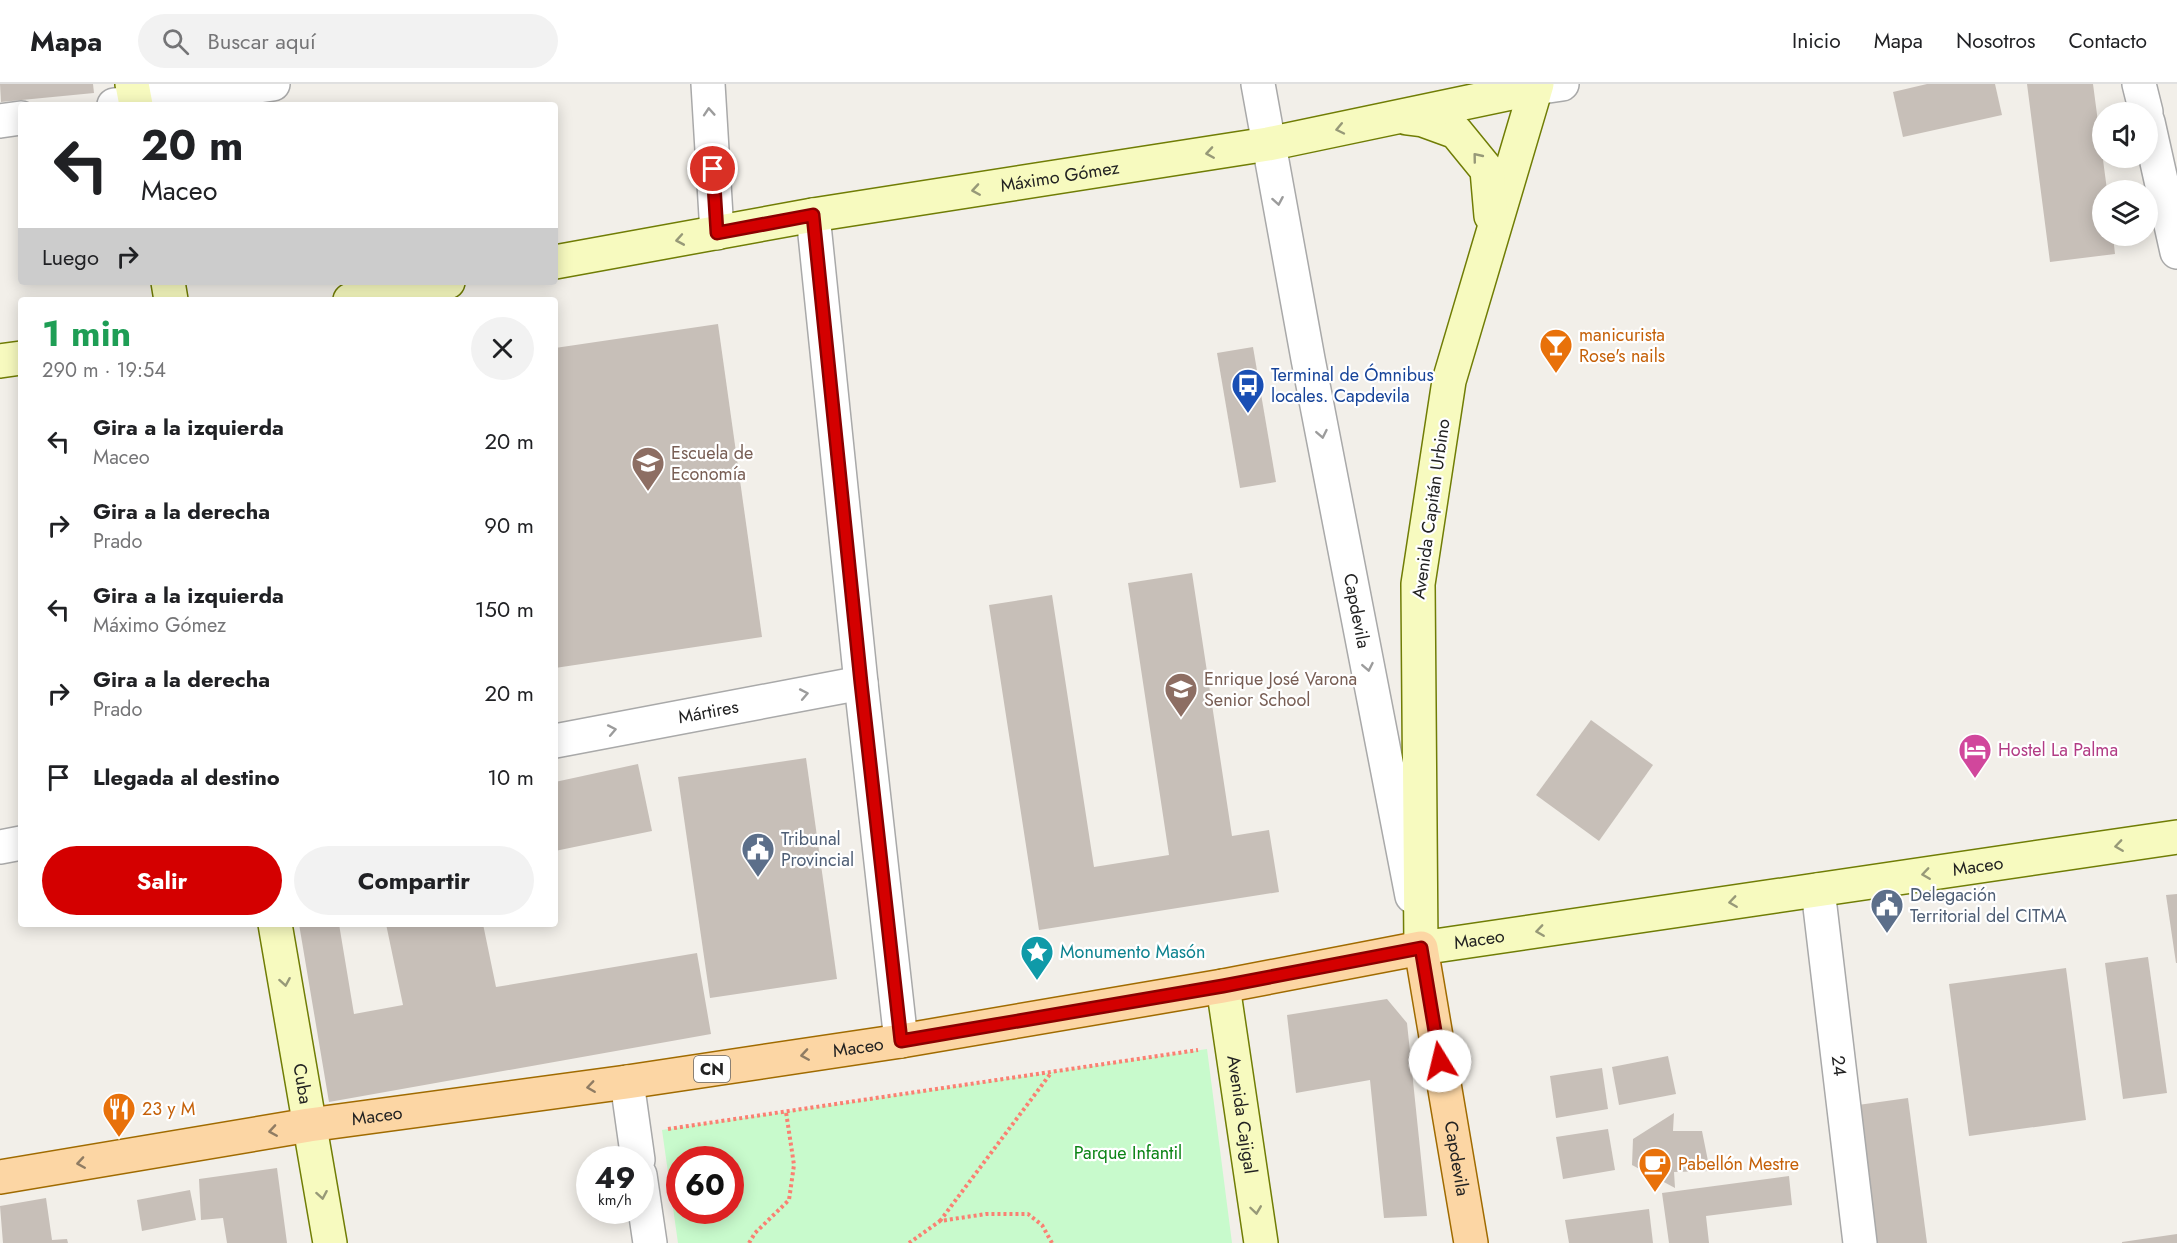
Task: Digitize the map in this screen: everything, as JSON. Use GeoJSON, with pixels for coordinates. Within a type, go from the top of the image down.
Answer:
{"type":"FeatureCollection","features":[{"type":"Feature","properties":{"kind":"main road","name":"Maceo"},"geometry":{"type":"LineString","coordinates":[[0,1177],[309,1125],[627,1082],[901,1041],[1223,986],[1421,948]]}},
{"type":"Feature","properties":{"kind":"main road","name":"Capdevila"},"geometry":{"type":"LineString","coordinates":[[1421,948],[1471,1243]]}},
{"type":"Feature","properties":{"kind":"street"},"geometry":{"type":"LineString","coordinates":[[129,99],[273,84]]}},
{"type":"Feature","properties":{"kind":"street"},"geometry":{"type":"LineString","coordinates":[[708,84],[717,233]]}},
{"type":"Feature","properties":{"kind":"street","name":"Capdevila"},"geometry":{"type":"LineString","coordinates":[[1258,84],[1421,948]]}},
{"type":"Feature","properties":{"kind":"street"},"geometry":{"type":"LineString","coordinates":[[2139,84],[2144,102]]}},
{"type":"Feature","properties":{"kind":"street","name":"Máximo Gómez"},"geometry":{"type":"LineString","coordinates":[[558,261],[813,215],[1268,144],[1545,85]]}},
{"type":"Feature","properties":{"kind":"street","name":"Avenida Capitán Urbino"},"geometry":{"type":"LineString","coordinates":[[1421,948],[1418,584],[1449,381],[1493,233],[1545,85]]}},
{"type":"Feature","properties":{"kind":"street"},"geometry":{"type":"LineString","coordinates":[[1397,117],[1422,120],[1456,132],[1487,170],[1493,233]]}},
{"type":"Feature","properties":{"kind":"street"},"geometry":{"type":"LineString","coordinates":[[0,121],[18,118]]}},
{"type":"Feature","properties":{"kind":"street"},"geometry":{"type":"LineString","coordinates":[[2158,167],[2177,252]]}},
{"type":"Feature","properties":{"kind":"street"},"geometry":{"type":"LineString","coordinates":[[813,215],[861,683],[901,1041]]}},
{"type":"Feature","properties":{"kind":"street"},"geometry":{"type":"LineString","coordinates":[[366,297],[432,285]]}},
{"type":"Feature","properties":{"kind":"street"},"geometry":{"type":"LineString","coordinates":[[0,362],[18,359]]}},
{"type":"Feature","properties":{"kind":"street","name":"Mártires"},"geometry":{"type":"LineString","coordinates":[[558,740],[861,683]]}},
{"type":"Feature","properties":{"kind":"street","name":"Maceo"},"geometry":{"type":"LineString","coordinates":[[1421,948],[2177,837]]}},
{"type":"Feature","properties":{"kind":"street"},"geometry":{"type":"LineString","coordinates":[[0,847],[18,844]]}},
{"type":"Feature","properties":{"kind":"street","name":"24"},"geometry":{"type":"LineString","coordinates":[[1818,890],[1860,1243]]}},
{"type":"Feature","properties":{"kind":"street","name":"Cuba"},"geometry":{"type":"LineString","coordinates":[[276,927],[330,1243]]}},
{"type":"Feature","properties":{"kind":"street","name":"Avenida Cajigal"},"geometry":{"type":"LineString","coordinates":[[1223,986],[1261,1243]]}},
{"type":"Feature","properties":{"kind":"street"},"geometry":{"type":"LineString","coordinates":[[627,1082],[636,1146]]}},
{"type":"Feature","properties":{"kind":"street"},"geometry":{"type":"LineString","coordinates":[[647,1224],[650,1243]]}},
{"type":"Feature","properties":{"kind":"path"},"geometry":{"type":"LineString","coordinates":[[662,1130],[1207,1049]]}},
{"type":"Feature","properties":{"kind":"path"},"geometry":{"type":"LineString","coordinates":[[909,1243],[940,1221],[1052,1072]]}},
{"type":"Feature","properties":{"kind":"path"},"geometry":{"type":"LineString","coordinates":[[749,1243],[755,1233],[789,1200],[794,1165],[786,1112]]}},
{"type":"Feature","properties":{"kind":"path"},"geometry":{"type":"LineString","coordinates":[[940,1221],[986,1214],[1028,1214],[1042,1225],[1052,1243]]}},
{"type":"Feature","properties":{"kind":"green space","name":"Parque Infantil"},"geometry":{"type":"Polygon","coordinates":[[[1207,1049],[1232,1243],[678,1243],[675,1224],[744,1224],[744,1146],[666,1146],[666,1158],[662,1130],[1207,1049]]]}},
{"type":"Feature","properties":{"kind":"building"},"geometry":{"type":"Polygon","coordinates":[[[0,84],[93,84],[94,93],[1,102],[0,84]]]}},
{"type":"Feature","properties":{"kind":"building"},"geometry":{"type":"Polygon","coordinates":[[[1927,84],[1995,84],[2002,115],[1903,137],[1893,92],[1927,84]]]}},
{"type":"Feature","properties":{"kind":"building"},"geometry":{"type":"Polygon","coordinates":[[[2027,84],[2093,84],[2095,102],[2092,102],[2092,168],[2104,168],[2106,180],[2092,180],[2092,246],[2114,246],[2115,254],[2050,262],[2027,84]]]}},
{"type":"Feature","properties":{"kind":"building","name":"Escuela de Economía"},"geometry":{"type":"Polygon","coordinates":[[[718,324],[762,637],[558,668],[558,348],[718,324]]]}},
{"type":"Feature","properties":{"kind":"building"},"geometry":{"type":"Polygon","coordinates":[[[1253,347],[1276,482],[1240,488],[1217,353],[1253,347]]]}},
{"type":"Feature","properties":{"kind":"building","name":"Enrique José Varona Senior School"},"geometry":{"type":"Polygon","coordinates":[[[1192,573],[1232,836],[1269,830],[1279,892],[1039,930],[989,605],[1052,595],[1094,867],[1169,855],[1128,583],[1192,573]]]}},
{"type":"Feature","properties":{"kind":"building"},"geometry":{"type":"Polygon","coordinates":[[[1591,720],[1653,765],[1599,841],[1536,795],[1591,720]]]}},
{"type":"Feature","properties":{"kind":"building","name":"Tribunal Provincial"},"geometry":{"type":"Polygon","coordinates":[[[806,758],[837,979],[710,998],[678,777],[806,758]]]}},
{"type":"Feature","properties":{"kind":"building"},"geometry":{"type":"Polygon","coordinates":[[[638,764],[652,831],[558,850],[558,781],[638,764]]]}},
{"type":"Feature","properties":{"kind":"building"},"geometry":{"type":"Polygon","coordinates":[[[2177,894],[2177,963],[2176,963],[2166,895],[2177,894]]]}},
{"type":"Feature","properties":{"kind":"building"},"geometry":{"type":"Polygon","coordinates":[[[300,927],[340,927],[354,1014],[403,1005],[387,927],[484,927],[496,987],[697,953],[711,1034],[329,1102],[300,927]]]}},
{"type":"Feature","properties":{"kind":"building"},"geometry":{"type":"Polygon","coordinates":[[[2148,957],[2167,1093],[2123,1099],[2105,963],[2148,957]]]}},
{"type":"Feature","properties":{"kind":"building"},"geometry":{"type":"Polygon","coordinates":[[[2066,968],[2086,1120],[1969,1136],[1949,984],[2066,968]]]}},
{"type":"Feature","properties":{"kind":"building"},"geometry":{"type":"Polygon","coordinates":[[[1387,999],[1407,1023],[1427,1216],[1384,1218],[1370,1080],[1296,1093],[1287,1015],[1387,999]]]}},
{"type":"Feature","properties":{"kind":"building"},"geometry":{"type":"Polygon","coordinates":[[[1668,1056],[1676,1094],[1619,1105],[1612,1067],[1668,1056]]]}},
{"type":"Feature","properties":{"kind":"building"},"geometry":{"type":"Polygon","coordinates":[[[1602,1068],[1608,1109],[1556,1118],[1550,1076],[1602,1068]]]}},
{"type":"Feature","properties":{"kind":"building"},"geometry":{"type":"Polygon","coordinates":[[[1908,1098],[1927,1243],[1876,1243],[1858,1105],[1908,1098]]]}},
{"type":"Feature","properties":{"kind":"building"},"geometry":{"type":"Polygon","coordinates":[[[1674,1113],[1673,1131],[1702,1131],[1710,1171],[1674,1172],[1675,1188],[1632,1165],[1633,1139],[1674,1113]]]}},
{"type":"Feature","properties":{"kind":"building"},"geometry":{"type":"Polygon","coordinates":[[[1608,1129],[1615,1170],[1563,1179],[1556,1137],[1608,1129]]]}},
{"type":"Feature","properties":{"kind":"building"},"geometry":{"type":"Polygon","coordinates":[[[277,1168],[287,1243],[227,1243],[223,1218],[201,1220],[199,1179],[277,1168]]]}},
{"type":"Feature","properties":{"kind":"building"},"geometry":{"type":"Polygon","coordinates":[[[1789,1176],[1792,1205],[1706,1216],[1709,1243],[1669,1243],[1662,1193],[1789,1176]]]}},
{"type":"Feature","properties":{"kind":"building"},"geometry":{"type":"Polygon","coordinates":[[[190,1190],[196,1220],[142,1231],[137,1200],[190,1190]]]}},
{"type":"Feature","properties":{"kind":"building"},"geometry":{"type":"Polygon","coordinates":[[[46,1198],[52,1240],[67,1239],[68,1243],[3,1243],[0,1206],[46,1198]]]}},
{"type":"Feature","properties":{"kind":"building"},"geometry":{"type":"Polygon","coordinates":[[[1649,1209],[1653,1243],[1569,1243],[1565,1220],[1649,1209]]]}},
{"type":"Feature","properties":{"kind":"building"},"geometry":{"type":"Polygon","coordinates":[[[2177,1234],[2177,1243],[2122,1243],[2122,1242],[2177,1234]]]}},
{"type":"Feature","properties":{"kind":"place","name":"manicurista Rose's nails"},"geometry":{"type":"Point","coordinates":[1556,374]}},
{"type":"Feature","properties":{"kind":"place","name":"Terminal de Ómnibus locales. Capdevila"},"geometry":{"type":"Point","coordinates":[1248,414]}},
{"type":"Feature","properties":{"kind":"place","name":"Escuela de Economía"},"geometry":{"type":"Point","coordinates":[648,492]}},
{"type":"Feature","properties":{"kind":"place","name":"Enrique José Varona Senior School"},"geometry":{"type":"Point","coordinates":[1181,718]}},
{"type":"Feature","properties":{"kind":"place","name":"Hostel La Palma"},"geometry":{"type":"Point","coordinates":[1975,779]}},
{"type":"Feature","properties":{"kind":"place","name":"Tribunal Provincial"},"geometry":{"type":"Point","coordinates":[758,878]}},
{"type":"Feature","properties":{"kind":"place","name":"Delegación Territorial del CITMA"},"geometry":{"type":"Point","coordinates":[1887,934]}},
{"type":"Feature","properties":{"kind":"place","name":"Monumento Masón"},"geometry":{"type":"Point","coordinates":[1037,981]}},
{"type":"Feature","properties":{"kind":"place","name":"23 y M"},"geometry":{"type":"Point","coordinates":[119,1138]}},
{"type":"Feature","properties":{"kind":"place","name":"Pabellón Mestre"},"geometry":{"type":"Point","coordinates":[1655,1193]}},
{"type":"Feature","properties":{"kind":"route"},"geometry":{"type":"LineString","coordinates":[[713,169],[717,233],[813,215],[861,683],[901,1041],[1223,986],[1421,948],[1440,1061]]}}]}
